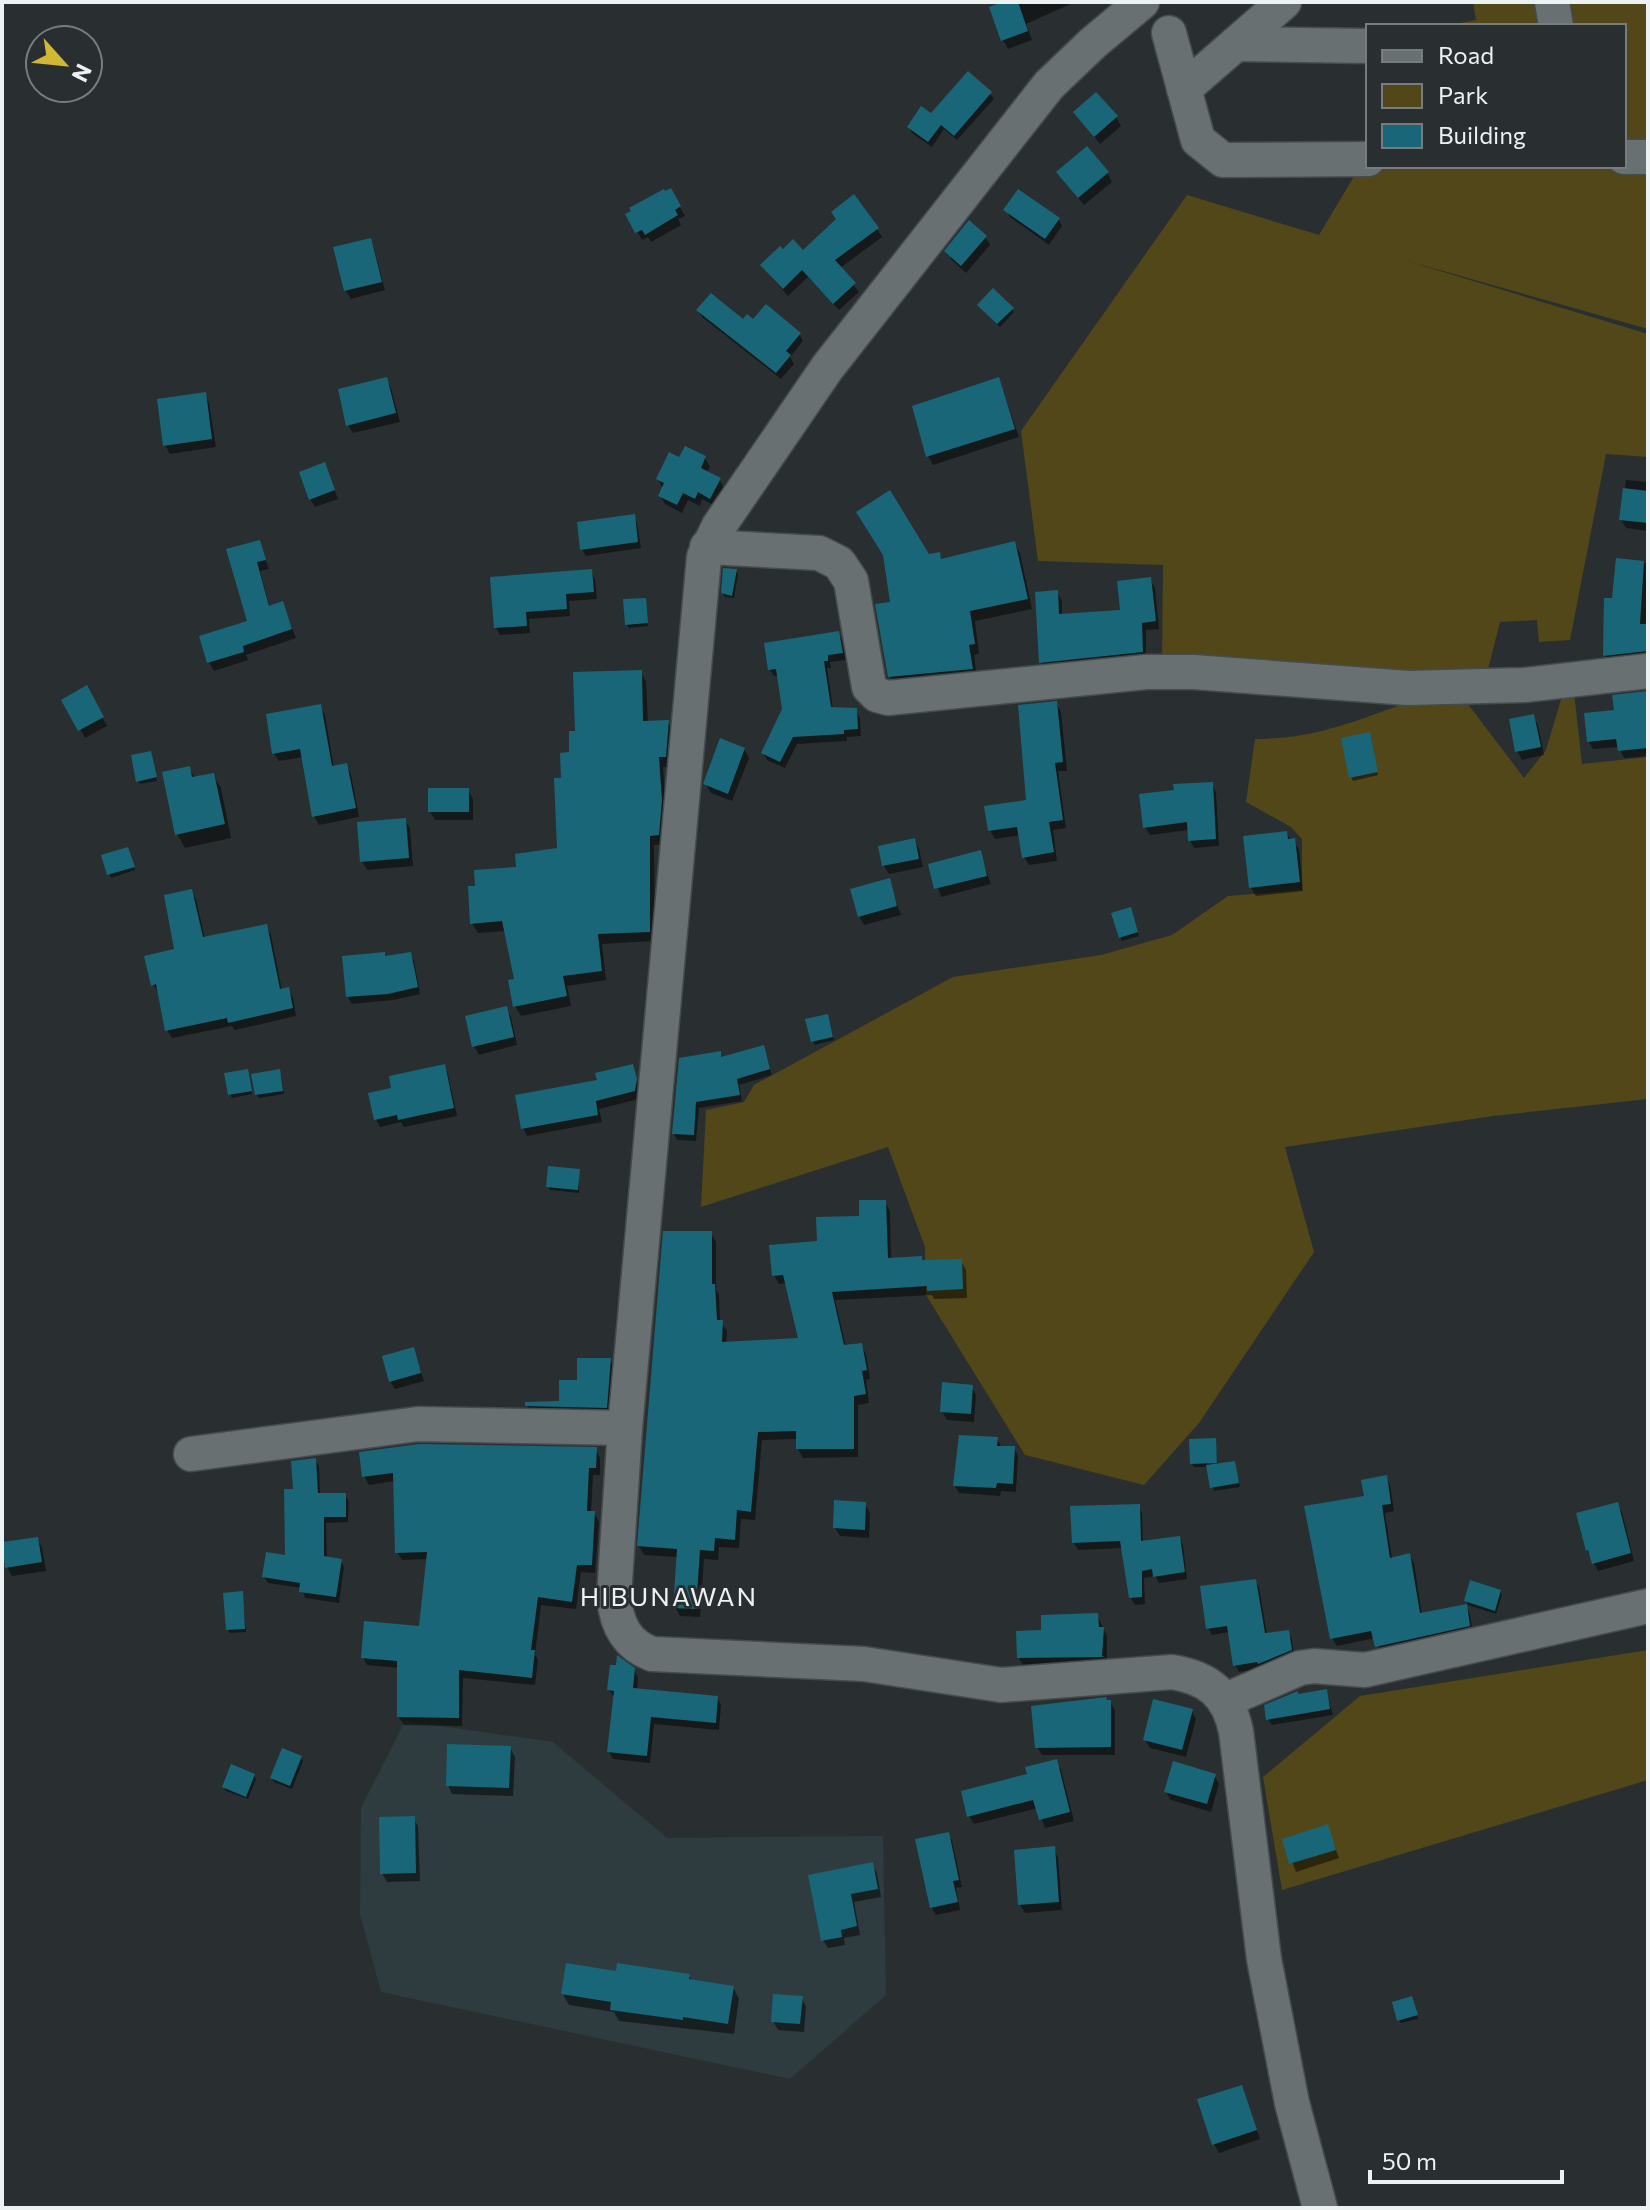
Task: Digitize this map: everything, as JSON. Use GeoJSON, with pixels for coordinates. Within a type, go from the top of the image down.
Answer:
{"type":"FeatureCollection","features":[{"type":"Feature","properties":{"kind":"street"},"geometry":{"type":"LineString","coordinates":[[1142,2],[1049,85],[827,368],[707,547],[702,567],[625,1428],[615,1615],[623,1631],[640,1649],[652,1654],[864,1664],[1001,1685],[1172,1672],[1216,1690],[1226,1700],[1236,1731],[1264,1959],[1292,2103],[1320,2208]]}},
{"type":"Feature","properties":{"kind":"street"},"geometry":{"type":"LineString","coordinates":[[1184,89],[1284,2]]}},
{"type":"Feature","properties":{"kind":"street"},"geometry":{"type":"LineString","coordinates":[[1552,2],[1556,24]]}},
{"type":"Feature","properties":{"kind":"street"},"geometry":{"type":"LineString","coordinates":[[1169,33],[1198,140],[1223,160],[1366,159]]}},
{"type":"Feature","properties":{"kind":"street"},"geometry":{"type":"LineString","coordinates":[[1236,44],[1366,46]]}},
{"type":"Feature","properties":{"kind":"street"},"geometry":{"type":"LineString","coordinates":[[1626,157],[1648,157]]}},
{"type":"Feature","properties":{"kind":"street"},"geometry":{"type":"LineString","coordinates":[[707,547],[819,553],[839,563],[851,581],[869,687],[877,695],[888,698],[1170,671],[1408,688],[1524,685],[1648,671]]}},
{"type":"Feature","properties":{"kind":"street"},"geometry":{"type":"LineString","coordinates":[[191,1454],[418,1424],[625,1428]]}},
{"type":"Feature","properties":{"kind":"street"},"geometry":{"type":"LineString","coordinates":[[1226,1700],[1300,1668],[1314,1666],[1365,1670],[1648,1606]]}},
{"type":"Feature","properties":{"kind":"shaded area"},"geometry":{"type":"Polygon","coordinates":[[[405,1721],[553,1742],[667,1838],[883,1836],[886,1995],[790,2079],[381,1992],[360,1914],[361,1808],[405,1721]]]}},
{"type":"Feature","properties":{"kind":"green space"},"geometry":{"type":"Polygon","coordinates":[[[1473,2],[1648,2],[1648,329],[1404,260],[1648,334],[1648,457],[1606,454],[1570,640],[1539,642],[1537,620],[1500,622],[1486,677],[1162,661],[1163,565],[1038,561],[1021,431],[1187,195],[1319,235],[1366,156],[1366,168],[1626,168],[1626,24],[1455,24],[1476,20],[1473,2]]]}},
{"type":"Feature","properties":{"kind":"green space"},"geometry":{"type":"Polygon","coordinates":[[[1458,691],[1524,778],[1546,750],[1563,693],[1574,693],[1582,764],[1648,757],[1648,1099],[1493,1116],[1285,1147],[1314,1252],[1199,1423],[1144,1485],[1025,1455],[926,1295],[925,1247],[888,1147],[701,1207],[706,1110],[744,1102],[754,1085],[953,977],[1101,955],[1172,935],[1228,896],[1302,890],[1302,839],[1291,827],[1246,802],[1255,739],[1316,732],[1427,697],[1458,691]]]}},
{"type":"Feature","properties":{"kind":"green space"},"geometry":{"type":"Polygon","coordinates":[[[1648,1650],[1648,1780],[1282,1890],[1263,1777],[1360,1696],[1648,1650]]]}},
{"type":"Feature","properties":{"kind":"building"},"geometry":{"type":"Polygon","coordinates":[[[1002,2],[1018,2],[1028,31],[1001,41],[989,7],[1002,2]]]}},
{"type":"Feature","properties":{"kind":"building"},"geometry":{"type":"Polygon","coordinates":[[[968,71],[992,92],[954,136],[941,125],[928,142],[907,127],[921,106],[931,113],[968,71]]]}},
{"type":"Feature","properties":{"kind":"building"},"geometry":{"type":"Polygon","coordinates":[[[1096,92],[1118,116],[1094,137],[1073,112],[1096,92]]]}},
{"type":"Feature","properties":{"kind":"building"},"geometry":{"type":"Polygon","coordinates":[[[1087,146],[1109,172],[1078,198],[1056,172],[1087,146]]]}},
{"type":"Feature","properties":{"kind":"building"},"geometry":{"type":"Polygon","coordinates":[[[671,188],[681,206],[675,210],[678,215],[645,235],[642,230],[635,233],[625,214],[631,211],[629,208],[671,188]]]}},
{"type":"Feature","properties":{"kind":"building"},"geometry":{"type":"Polygon","coordinates":[[[1018,189],[1060,218],[1045,239],[1003,210],[1018,189]]]}},
{"type":"Feature","properties":{"kind":"building"},"geometry":{"type":"Polygon","coordinates":[[[854,194],[879,228],[835,260],[856,283],[833,304],[802,270],[783,289],[760,265],[780,246],[783,249],[793,239],[803,250],[836,219],[831,212],[854,194]]]}},
{"type":"Feature","properties":{"kind":"building"},"geometry":{"type":"Polygon","coordinates":[[[969,220],[987,236],[961,266],[944,251],[969,220]]]}},
{"type":"Feature","properties":{"kind":"building"},"geometry":{"type":"Polygon","coordinates":[[[371,238],[382,282],[344,291],[333,247],[371,238]]]}},
{"type":"Feature","properties":{"kind":"building"},"geometry":{"type":"Polygon","coordinates":[[[993,288],[1014,308],[997,324],[977,305],[993,288]]]}},
{"type":"Feature","properties":{"kind":"building"},"geometry":{"type":"Polygon","coordinates":[[[711,293],[743,319],[747,314],[753,319],[766,304],[801,333],[786,351],[791,355],[776,373],[696,310],[711,293]]]}},
{"type":"Feature","properties":{"kind":"building"},"geometry":{"type":"Polygon","coordinates":[[[387,377],[396,413],[346,426],[338,389],[387,377]]]}},
{"type":"Feature","properties":{"kind":"building"},"geometry":{"type":"Polygon","coordinates":[[[999,377],[1015,429],[926,457],[912,406],[999,377]]]}},
{"type":"Feature","properties":{"kind":"building"},"geometry":{"type":"Polygon","coordinates":[[[206,392],[212,439],[163,446],[157,399],[206,392]]]}},
{"type":"Feature","properties":{"kind":"building"},"geometry":{"type":"Polygon","coordinates":[[[685,446],[706,456],[701,468],[721,478],[710,499],[698,492],[695,499],[683,493],[677,505],[658,496],[664,483],[656,479],[669,452],[679,457],[685,446]]]}},
{"type":"Feature","properties":{"kind":"building"},"geometry":{"type":"Polygon","coordinates":[[[325,462],[335,490],[309,500],[299,472],[325,462]]]}},
{"type":"Feature","properties":{"kind":"building"},"geometry":{"type":"Polygon","coordinates":[[[1623,488],[1648,491],[1648,523],[1619,520],[1623,488]]]}},
{"type":"Feature","properties":{"kind":"building"},"geometry":{"type":"Polygon","coordinates":[[[890,490],[929,554],[940,552],[941,559],[1015,541],[1028,599],[970,611],[975,644],[969,645],[973,669],[888,677],[875,604],[890,602],[883,555],[856,512],[890,490]]]}},
{"type":"Feature","properties":{"kind":"building"},"geometry":{"type":"Polygon","coordinates":[[[635,514],[638,542],[580,550],[577,522],[635,514]]]}},
{"type":"Feature","properties":{"kind":"building"},"geometry":{"type":"Polygon","coordinates":[[[260,540],[266,560],[257,562],[269,606],[283,601],[292,629],[243,646],[244,652],[207,663],[199,636],[247,621],[226,549],[260,540]]]}},
{"type":"Feature","properties":{"kind":"building"},"geometry":{"type":"Polygon","coordinates":[[[1616,558],[1644,561],[1640,624],[1648,624],[1648,651],[1603,656],[1604,598],[1612,598],[1616,558]]]}},
{"type":"Feature","properties":{"kind":"building"},"geometry":{"type":"Polygon","coordinates":[[[723,568],[737,569],[732,596],[721,593],[723,568]]]}},
{"type":"Feature","properties":{"kind":"building"},"geometry":{"type":"Polygon","coordinates":[[[592,569],[594,592],[566,594],[567,609],[526,612],[527,626],[494,628],[490,577],[592,569]]]}},
{"type":"Feature","properties":{"kind":"building"},"geometry":{"type":"Polygon","coordinates":[[[1151,577],[1156,621],[1142,623],[1143,652],[1039,663],[1035,592],[1058,590],[1059,614],[1120,610],[1117,581],[1151,577]]]}},
{"type":"Feature","properties":{"kind":"building"},"geometry":{"type":"Polygon","coordinates":[[[646,598],[648,623],[625,625],[623,599],[646,598]]]}},
{"type":"Feature","properties":{"kind":"building"},"geometry":{"type":"Polygon","coordinates":[[[839,631],[843,653],[828,655],[828,661],[824,661],[831,707],[857,708],[858,729],[844,730],[844,734],[793,737],[780,762],[761,753],[782,709],[776,669],[768,670],[764,643],[839,631]]]}},
{"type":"Feature","properties":{"kind":"building"},"geometry":{"type":"Polygon","coordinates":[[[642,670],[643,721],[669,720],[666,757],[659,757],[662,800],[659,835],[650,836],[650,932],[598,934],[602,971],[563,976],[567,996],[513,1007],[508,980],[514,979],[502,921],[470,924],[468,886],[475,886],[474,870],[516,867],[515,854],[557,848],[554,778],[561,778],[560,753],[569,752],[569,731],[575,731],[573,672],[642,670]]]}},
{"type":"Feature","properties":{"kind":"building"},"geometry":{"type":"Polygon","coordinates":[[[87,685],[104,717],[78,731],[61,700],[87,685]]]}},
{"type":"Feature","properties":{"kind":"building"},"geometry":{"type":"Polygon","coordinates":[[[1648,691],[1648,748],[1618,751],[1616,739],[1587,742],[1584,713],[1614,710],[1612,695],[1648,691]]]}},
{"type":"Feature","properties":{"kind":"building"},"geometry":{"type":"Polygon","coordinates":[[[1057,701],[1063,762],[1055,763],[1063,820],[1049,822],[1054,852],[1022,858],[1017,827],[988,831],[984,806],[1026,800],[1018,705],[1057,701]]]}},
{"type":"Feature","properties":{"kind":"building"},"geometry":{"type":"Polygon","coordinates":[[[321,704],[332,766],[347,763],[356,808],[312,817],[300,749],[272,754],[266,714],[321,704]]]}},
{"type":"Feature","properties":{"kind":"building"},"geometry":{"type":"Polygon","coordinates":[[[1534,714],[1541,747],[1515,752],[1509,719],[1534,714]]]}},
{"type":"Feature","properties":{"kind":"building"},"geometry":{"type":"Polygon","coordinates":[[[1370,732],[1378,772],[1349,778],[1341,738],[1370,732]]]}},
{"type":"Feature","properties":{"kind":"building"},"geometry":{"type":"Polygon","coordinates":[[[720,738],[745,748],[728,794],[703,784],[720,738]]]}},
{"type":"Feature","properties":{"kind":"building"},"geometry":{"type":"Polygon","coordinates":[[[151,751],[157,777],[136,782],[131,755],[151,751]]]}},
{"type":"Feature","properties":{"kind":"building"},"geometry":{"type":"Polygon","coordinates":[[[190,766],[192,777],[214,773],[225,824],[175,835],[162,772],[190,766]]]}},
{"type":"Feature","properties":{"kind":"building"},"geometry":{"type":"Polygon","coordinates":[[[1213,782],[1216,839],[1188,841],[1187,822],[1143,828],[1139,794],[1174,790],[1173,784],[1213,782]]]}},
{"type":"Feature","properties":{"kind":"building"},"geometry":{"type":"Polygon","coordinates":[[[428,788],[469,788],[469,812],[428,812],[428,788]]]}},
{"type":"Feature","properties":{"kind":"building"},"geometry":{"type":"Polygon","coordinates":[[[406,818],[409,858],[360,862],[357,822],[406,818]]]}},
{"type":"Feature","properties":{"kind":"building"},"geometry":{"type":"Polygon","coordinates":[[[1287,831],[1288,839],[1295,838],[1300,882],[1249,888],[1243,836],[1287,831]]]}},
{"type":"Feature","properties":{"kind":"building"},"geometry":{"type":"Polygon","coordinates":[[[915,838],[919,859],[882,866],[878,846],[915,838]]]}},
{"type":"Feature","properties":{"kind":"building"},"geometry":{"type":"Polygon","coordinates":[[[128,847],[135,867],[107,875],[101,855],[128,847]]]}},
{"type":"Feature","properties":{"kind":"building"},"geometry":{"type":"Polygon","coordinates":[[[981,850],[987,876],[934,889],[928,864],[981,850]]]}},
{"type":"Feature","properties":{"kind":"building"},"geometry":{"type":"Polygon","coordinates":[[[890,878],[897,906],[858,917],[850,889],[890,878]]]}},
{"type":"Feature","properties":{"kind":"building"},"geometry":{"type":"Polygon","coordinates":[[[192,889],[203,937],[267,924],[280,989],[289,987],[293,1008],[228,1023],[227,1018],[165,1031],[156,984],[151,986],[144,956],[174,949],[164,895],[192,889]]]}},
{"type":"Feature","properties":{"kind":"building"},"geometry":{"type":"Polygon","coordinates":[[[1131,907],[1138,932],[1119,938],[1111,913],[1131,907]]]}},
{"type":"Feature","properties":{"kind":"building"},"geometry":{"type":"Polygon","coordinates":[[[385,952],[385,956],[411,952],[418,987],[388,994],[346,997],[342,956],[385,952]]]}},
{"type":"Feature","properties":{"kind":"building"},"geometry":{"type":"Polygon","coordinates":[[[507,1006],[514,1037],[472,1047],[465,1016],[507,1006]]]}},
{"type":"Feature","properties":{"kind":"building"},"geometry":{"type":"Polygon","coordinates":[[[828,1014],[833,1037],[811,1042],[805,1019],[828,1014]]]}},
{"type":"Feature","properties":{"kind":"building"},"geometry":{"type":"Polygon","coordinates":[[[764,1045],[770,1069],[737,1079],[740,1095],[696,1102],[694,1135],[672,1134],[679,1058],[721,1051],[721,1057],[764,1045]]]}},
{"type":"Feature","properties":{"kind":"building"},"geometry":{"type":"Polygon","coordinates":[[[445,1064],[454,1108],[398,1120],[397,1115],[374,1120],[368,1093],[391,1088],[389,1076],[445,1064]]]}},
{"type":"Feature","properties":{"kind":"building"},"geometry":{"type":"Polygon","coordinates":[[[633,1064],[637,1079],[635,1091],[596,1101],[598,1115],[521,1129],[515,1095],[597,1080],[595,1073],[633,1064]]]}},
{"type":"Feature","properties":{"kind":"building"},"geometry":{"type":"Polygon","coordinates":[[[248,1069],[252,1091],[228,1095],[224,1073],[248,1069]]]}},
{"type":"Feature","properties":{"kind":"building"},"geometry":{"type":"Polygon","coordinates":[[[280,1069],[283,1091],[255,1095],[251,1074],[280,1069]]]}},
{"type":"Feature","properties":{"kind":"building"},"geometry":{"type":"Polygon","coordinates":[[[548,1166],[580,1169],[578,1190],[546,1187],[548,1166]]]}},
{"type":"Feature","properties":{"kind":"building"},"geometry":{"type":"Polygon","coordinates":[[[859,1200],[886,1200],[888,1258],[922,1256],[922,1260],[962,1259],[963,1289],[927,1291],[927,1286],[832,1292],[844,1345],[862,1343],[867,1370],[862,1371],[866,1394],[854,1396],[854,1449],[796,1449],[796,1431],[758,1432],[751,1512],[737,1510],[735,1540],[715,1538],[714,1551],[700,1550],[696,1609],[673,1608],[677,1549],[637,1546],[663,1231],[712,1231],[712,1284],[715,1284],[717,1320],[723,1320],[722,1342],[798,1338],[783,1275],[772,1276],[769,1245],[817,1241],[816,1217],[859,1216],[859,1200]]]}},
{"type":"Feature","properties":{"kind":"building"},"geometry":{"type":"Polygon","coordinates":[[[414,1347],[421,1373],[389,1382],[382,1356],[414,1347]]]}},
{"type":"Feature","properties":{"kind":"building"},"geometry":{"type":"Polygon","coordinates":[[[577,1358],[611,1358],[607,1408],[525,1406],[525,1402],[559,1401],[559,1380],[577,1380],[577,1358]]]}},
{"type":"Feature","properties":{"kind":"building"},"geometry":{"type":"Polygon","coordinates":[[[942,1382],[973,1385],[971,1414],[940,1412],[942,1382]]]}},
{"type":"Feature","properties":{"kind":"building"},"geometry":{"type":"Polygon","coordinates":[[[959,1435],[998,1437],[997,1446],[1015,1446],[1013,1484],[997,1483],[996,1488],[953,1486],[959,1435]]]}},
{"type":"Feature","properties":{"kind":"building"},"geometry":{"type":"Polygon","coordinates":[[[1216,1438],[1217,1463],[1190,1464],[1189,1439],[1216,1438]]]}},
{"type":"Feature","properties":{"kind":"building"},"geometry":{"type":"Polygon","coordinates":[[[419,1444],[597,1447],[596,1468],[589,1468],[587,1511],[595,1511],[592,1565],[577,1565],[572,1602],[538,1597],[531,1650],[535,1650],[532,1678],[459,1670],[459,1718],[397,1717],[397,1661],[361,1658],[364,1621],[419,1626],[427,1552],[395,1553],[393,1473],[362,1477],[359,1452],[419,1444]]]}},
{"type":"Feature","properties":{"kind":"building"},"geometry":{"type":"Polygon","coordinates":[[[316,1458],[318,1493],[346,1493],[346,1517],[324,1517],[324,1556],[342,1559],[336,1597],[299,1592],[300,1583],[262,1577],[266,1552],[285,1555],[284,1489],[293,1489],[291,1461],[316,1458]]]}},
{"type":"Feature","properties":{"kind":"building"},"geometry":{"type":"Polygon","coordinates":[[[1235,1461],[1239,1483],[1210,1488],[1206,1465],[1235,1461]]]}},
{"type":"Feature","properties":{"kind":"building"},"geometry":{"type":"Polygon","coordinates":[[[1387,1475],[1391,1504],[1382,1505],[1390,1558],[1410,1553],[1420,1613],[1467,1604],[1470,1626],[1375,1647],[1371,1631],[1330,1639],[1304,1506],[1364,1496],[1361,1480],[1387,1475]]]}},
{"type":"Feature","properties":{"kind":"building"},"geometry":{"type":"Polygon","coordinates":[[[834,1500],[866,1502],[865,1530],[833,1528],[834,1500]]]}},
{"type":"Feature","properties":{"kind":"building"},"geometry":{"type":"Polygon","coordinates":[[[1618,1502],[1631,1553],[1592,1564],[1576,1513],[1618,1502]]]}},
{"type":"Feature","properties":{"kind":"building"},"geometry":{"type":"Polygon","coordinates":[[[1140,1504],[1141,1541],[1180,1536],[1185,1572],[1153,1577],[1152,1569],[1142,1571],[1142,1597],[1129,1598],[1120,1541],[1072,1543],[1070,1506],[1140,1504]]]}},
{"type":"Feature","properties":{"kind":"building"},"geometry":{"type":"Polygon","coordinates":[[[38,1537],[42,1562],[5,1568],[2,1542],[38,1537]]]}},
{"type":"Feature","properties":{"kind":"building"},"geometry":{"type":"Polygon","coordinates":[[[1256,1579],[1265,1633],[1289,1630],[1292,1650],[1258,1664],[1233,1666],[1227,1626],[1206,1629],[1200,1586],[1256,1579]]]}},
{"type":"Feature","properties":{"kind":"building"},"geometry":{"type":"Polygon","coordinates":[[[1470,1580],[1501,1590],[1495,1611],[1464,1601],[1470,1580]]]}},
{"type":"Feature","properties":{"kind":"building"},"geometry":{"type":"Polygon","coordinates":[[[243,1591],[245,1629],[226,1630],[223,1593],[243,1591]]]}},
{"type":"Feature","properties":{"kind":"building"},"geometry":{"type":"Polygon","coordinates":[[[1098,1613],[1099,1627],[1104,1627],[1102,1656],[1105,1657],[1017,1658],[1016,1631],[1041,1630],[1041,1615],[1098,1613]]]}},
{"type":"Feature","properties":{"kind":"building"},"geometry":{"type":"Polygon","coordinates":[[[617,1655],[635,1668],[633,1688],[718,1696],[716,1723],[651,1717],[647,1756],[607,1752],[614,1691],[607,1690],[610,1665],[616,1665],[617,1655]]]}},
{"type":"Feature","properties":{"kind":"building"},"geometry":{"type":"Polygon","coordinates":[[[1327,1689],[1330,1709],[1266,1720],[1264,1705],[1298,1691],[1298,1694],[1327,1689]]]}},
{"type":"Feature","properties":{"kind":"building"},"geometry":{"type":"Polygon","coordinates":[[[1106,1697],[1111,1700],[1111,1747],[1035,1748],[1031,1706],[1106,1697]]]}},
{"type":"Feature","properties":{"kind":"building"},"geometry":{"type":"Polygon","coordinates":[[[1153,1699],[1193,1709],[1182,1750],[1143,1740],[1153,1699]]]}},
{"type":"Feature","properties":{"kind":"building"},"geometry":{"type":"Polygon","coordinates":[[[447,1744],[511,1746],[509,1788],[446,1786],[447,1744]]]}},
{"type":"Feature","properties":{"kind":"building"},"geometry":{"type":"Polygon","coordinates":[[[282,1748],[302,1756],[290,1786],[270,1778],[282,1748]]]}},
{"type":"Feature","properties":{"kind":"building"},"geometry":{"type":"Polygon","coordinates":[[[1057,1759],[1070,1812],[1039,1820],[1033,1800],[967,1817],[961,1791],[1027,1774],[1025,1767],[1057,1759]]]}},
{"type":"Feature","properties":{"kind":"building"},"geometry":{"type":"Polygon","coordinates":[[[1173,1761],[1216,1774],[1207,1804],[1164,1792],[1173,1761]]]}},
{"type":"Feature","properties":{"kind":"building"},"geometry":{"type":"Polygon","coordinates":[[[231,1764],[255,1774],[246,1797],[222,1787],[231,1764]]]}},
{"type":"Feature","properties":{"kind":"building"},"geometry":{"type":"Polygon","coordinates":[[[415,1816],[416,1873],[380,1874],[379,1817],[415,1816]]]}},
{"type":"Feature","properties":{"kind":"building"},"geometry":{"type":"Polygon","coordinates":[[[1328,1824],[1336,1850],[1289,1864],[1282,1839],[1328,1824]]]}},
{"type":"Feature","properties":{"kind":"building"},"geometry":{"type":"Polygon","coordinates":[[[949,1832],[959,1880],[953,1881],[958,1902],[930,1908],[915,1839],[949,1832]]]}},
{"type":"Feature","properties":{"kind":"building"},"geometry":{"type":"Polygon","coordinates":[[[1055,1846],[1059,1902],[1018,1905],[1014,1850],[1055,1846]]]}},
{"type":"Feature","properties":{"kind":"building"},"geometry":{"type":"Polygon","coordinates":[[[873,1862],[878,1889],[851,1894],[857,1926],[841,1930],[842,1937],[821,1941],[808,1875],[873,1862]]]}},
{"type":"Feature","properties":{"kind":"building"},"geometry":{"type":"Polygon","coordinates":[[[566,1963],[616,1971],[617,1963],[690,1974],[689,1979],[734,1986],[728,2024],[610,2010],[611,2002],[561,1994],[566,1963]]]}},
{"type":"Feature","properties":{"kind":"building"},"geometry":{"type":"Polygon","coordinates":[[[773,1994],[803,1996],[800,2024],[771,2022],[773,1994]]]}},
{"type":"Feature","properties":{"kind":"building"},"geometry":{"type":"Polygon","coordinates":[[[1412,1996],[1418,2015],[1397,2021],[1392,2002],[1412,1996]]]}},
{"type":"Feature","properties":{"kind":"building"},"geometry":{"type":"Polygon","coordinates":[[[1242,2085],[1257,2130],[1212,2145],[1197,2099],[1242,2085]]]}},
{"type":"Feature","properties":{"kind":"district","name":"HIBUNAWAN"},"geometry":{"type":"Point","coordinates":[669,1595]}}]}
